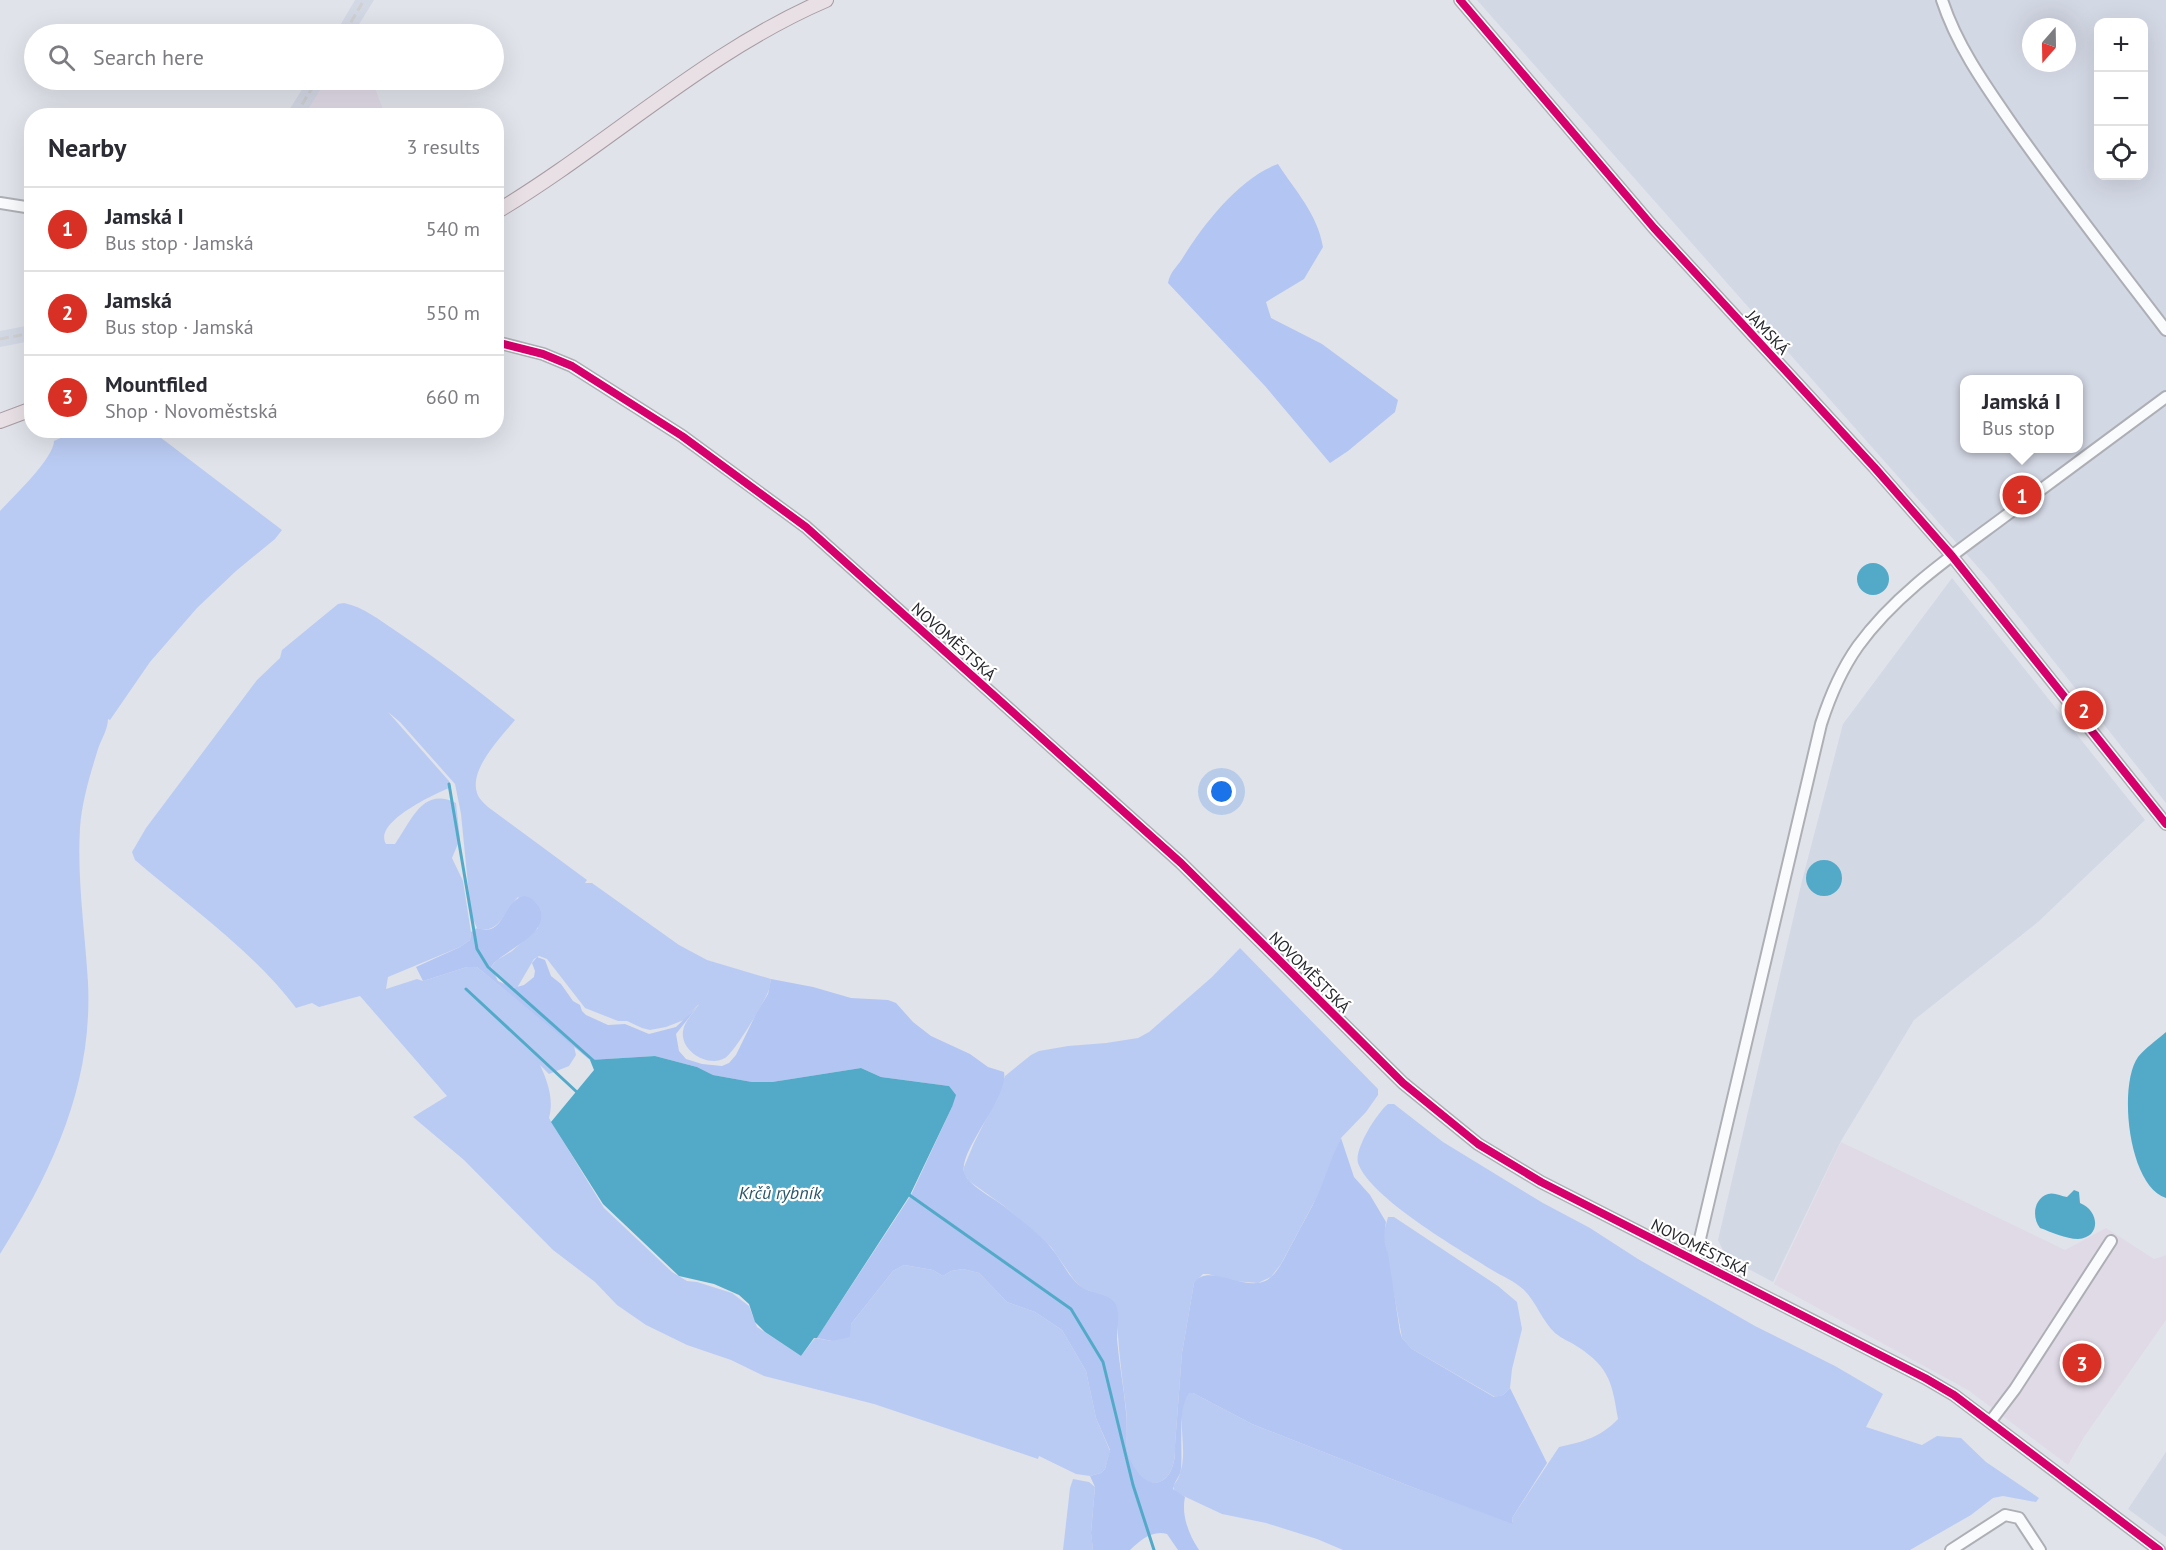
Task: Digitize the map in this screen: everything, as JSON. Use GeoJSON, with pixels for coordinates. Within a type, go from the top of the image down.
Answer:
{"type":"FeatureCollection","features":[{"type":"Feature","properties":{"kind":"main road"},"geometry":{"type":"LineString","coordinates":[[504,206],[736,47],[826,0]]}},
{"type":"Feature","properties":{"kind":"main road"},"geometry":{"type":"LineString","coordinates":[[0,421],[24,412]]}},
{"type":"Feature","properties":{"kind":"street","name":"JAMSKÁ"},"geometry":{"type":"LineString","coordinates":[[1460,0],[1654,228],[1874,467],[1952,556],[2166,824]]}},
{"type":"Feature","properties":{"kind":"street"},"geometry":{"type":"LineString","coordinates":[[1942,0],[1955,34],[1991,93],[2030,149],[2166,330]]}},
{"type":"Feature","properties":{"kind":"street"},"geometry":{"type":"LineString","coordinates":[[0,203],[24,207]]}},
{"type":"Feature","properties":{"kind":"street","name":"NOVOMĚSTSKÁ"},"geometry":{"type":"LineString","coordinates":[[504,344],[543,354],[572,366],[682,436],[806,527],[1181,863],[1403,1083],[1478,1143],[1531,1176],[1954,1395],[2159,1550]]}},
{"type":"Feature","properties":{"kind":"street"},"geometry":{"type":"LineString","coordinates":[[1695,1260],[1818,735],[1829,698],[1844,667],[1859,644],[1890,609],[1952,556],[2166,397]]}},
{"type":"Feature","properties":{"kind":"street"},"geometry":{"type":"LineString","coordinates":[[1990,1422],[2112,1241]]}},
{"type":"Feature","properties":{"kind":"street"},"geometry":{"type":"LineString","coordinates":[[1951,1550],[2005,1515],[2019,1518],[2040,1550]]}},
{"type":"Feature","properties":{"kind":"shaded area"},"geometry":{"type":"Polygon","coordinates":[[[355,0],[374,0],[359,24],[341,24],[355,0]]]}},
{"type":"Feature","properties":{"kind":"shaded area"},"geometry":{"type":"Polygon","coordinates":[[[1477,0],[2166,0],[2166,803],[1992,583],[1477,0]]]}},
{"type":"Feature","properties":{"kind":"shaded area"},"geometry":{"type":"Polygon","coordinates":[[[302,90],[320,90],[309,108],[290,108],[302,90]]]}},
{"type":"Feature","properties":{"kind":"shaded area"},"geometry":{"type":"Polygon","coordinates":[[[319,90],[376,90],[382,108],[309,108],[319,90]]]}},
{"type":"Feature","properties":{"kind":"shaded area"},"geometry":{"type":"Polygon","coordinates":[[[1278,164],[1311,213],[1323,247],[1304,279],[1266,302],[1271,318],[1322,344],[1398,400],[1395,412],[1330,463],[1265,386],[1168,283],[1172,273],[1223,204],[1250,180],[1278,164]]]}},
{"type":"Feature","properties":{"kind":"shaded area"},"geometry":{"type":"Polygon","coordinates":[[[24,326],[24,342],[0,347],[0,331],[24,326]]]}},
{"type":"Feature","properties":{"kind":"shaded area"},"geometry":{"type":"Polygon","coordinates":[[[61,438],[161,438],[282,530],[275,539],[236,571],[197,608],[150,662],[110,720],[108,719],[87,788],[80,828],[80,886],[88,982],[88,1020],[84,1056],[66,1125],[52,1158],[37,1190],[0,1254],[0,511],[40,467],[54,441],[61,438]]]}},
{"type":"Feature","properties":{"kind":"shaded area"},"geometry":{"type":"Polygon","coordinates":[[[1952,578],[2145,820],[2038,922],[1914,1020],[1841,1141],[1773,1282],[1726,1257],[1718,1240],[1802,881],[1843,724],[1952,578]]]}},
{"type":"Feature","properties":{"kind":"shaded area"},"geometry":{"type":"Polygon","coordinates":[[[344,603],[377,618],[457,674],[515,720],[488,754],[478,774],[477,793],[488,807],[587,880],[585,883],[592,883],[679,945],[707,960],[771,979],[765,998],[748,1027],[729,1054],[718,1061],[696,1056],[690,1051],[683,1038],[685,1024],[699,1004],[684,1020],[666,1027],[650,1030],[627,1021],[618,1021],[585,1008],[547,959],[539,956],[534,959],[517,988],[506,986],[491,967],[538,928],[518,897],[496,925],[485,929],[477,928],[471,915],[461,814],[455,784],[400,722],[388,712],[449,781],[451,787],[420,802],[397,818],[388,827],[384,836],[386,844],[395,844],[412,817],[426,803],[434,799],[444,799],[456,803],[460,839],[452,858],[463,881],[471,932],[470,940],[460,947],[388,977],[386,989],[417,979],[423,981],[467,967],[477,967],[574,1046],[576,1055],[569,1066],[549,1074],[540,1065],[549,1091],[551,1105],[549,1118],[604,1208],[672,1272],[687,1281],[732,1293],[749,1306],[757,1327],[801,1356],[815,1338],[832,1341],[851,1324],[893,1271],[904,1265],[933,1270],[943,1276],[951,1271],[963,1269],[979,1273],[1007,1302],[1035,1312],[1062,1330],[1086,1371],[1096,1418],[1110,1451],[1105,1469],[1101,1473],[1090,1476],[1076,1474],[1039,1456],[1038,1459],[874,1404],[764,1376],[731,1360],[687,1345],[646,1325],[617,1305],[595,1282],[553,1250],[464,1160],[413,1117],[447,1096],[360,996],[319,1007],[312,1003],[296,1008],[279,987],[241,949],[135,860],[132,852],[146,828],[257,680],[280,658],[282,650],[338,604],[344,603]]]}},
{"type":"Feature","properties":{"kind":"shaded area"},"geometry":{"type":"Polygon","coordinates":[[[524,896],[529,897],[539,907],[541,916],[539,925],[526,939],[491,967],[498,981],[513,988],[524,985],[534,977],[535,971],[532,963],[537,957],[545,960],[551,976],[561,984],[573,1001],[580,1005],[586,1015],[608,1025],[625,1024],[649,1034],[676,1027],[698,1006],[676,1034],[679,1051],[686,1059],[702,1064],[722,1066],[729,1063],[736,1055],[768,994],[771,979],[813,987],[851,998],[888,1000],[896,1003],[913,1022],[931,1036],[970,1054],[988,1067],[1004,1072],[1004,1083],[964,1162],[964,1172],[970,1182],[1005,1207],[1041,1238],[1079,1285],[1108,1297],[1115,1303],[1126,1412],[1127,1449],[1138,1473],[1146,1480],[1160,1482],[1172,1469],[1182,1353],[1194,1283],[1200,1277],[1209,1275],[1252,1283],[1262,1282],[1271,1277],[1281,1265],[1312,1206],[1341,1138],[1354,1177],[1370,1195],[1386,1222],[1385,1242],[1402,1338],[1412,1349],[1494,1397],[1503,1395],[1510,1388],[1547,1463],[1512,1518],[1513,1524],[1252,1424],[1189,1393],[1183,1409],[1181,1471],[1173,1489],[1185,1497],[1184,1511],[1187,1525],[1199,1550],[1178,1550],[1167,1534],[1156,1533],[1130,1550],[1093,1550],[1091,1533],[1095,1487],[1090,1476],[1101,1473],[1105,1469],[1110,1450],[1096,1418],[1086,1371],[1062,1330],[1035,1312],[1007,1302],[979,1273],[963,1269],[951,1271],[943,1276],[933,1270],[904,1265],[893,1271],[851,1324],[850,1337],[832,1341],[817,1338],[911,1195],[952,1107],[949,1086],[881,1077],[861,1068],[772,1082],[752,1082],[713,1075],[697,1067],[655,1056],[590,1060],[477,967],[467,967],[423,981],[416,967],[460,947],[470,940],[471,932],[477,928],[486,930],[493,928],[511,905],[524,896]]]}},
{"type":"Feature","properties":{"kind":"shaded area"},"geometry":{"type":"Polygon","coordinates":[[[1240,948],[1378,1089],[1378,1095],[1366,1112],[1341,1138],[1318,1195],[1281,1264],[1271,1277],[1258,1283],[1233,1281],[1203,1274],[1194,1283],[1182,1353],[1174,1459],[1166,1478],[1152,1483],[1137,1472],[1128,1454],[1117,1308],[1097,1294],[1082,1288],[1051,1247],[1004,1206],[969,1181],[964,1174],[964,1167],[1005,1076],[1031,1055],[1039,1051],[1068,1046],[1138,1038],[1149,1032],[1212,977],[1240,948]]]}},
{"type":"Feature","properties":{"kind":"shaded area"},"geometry":{"type":"Polygon","coordinates":[[[1388,1104],[1394,1104],[1443,1142],[1543,1203],[1590,1228],[1638,1259],[1755,1326],[1835,1366],[1883,1394],[1866,1427],[1922,1445],[1937,1436],[1961,1438],[1986,1462],[2039,1498],[2036,1502],[2003,1496],[1993,1498],[1971,1515],[1910,1550],[1343,1550],[1266,1523],[1222,1514],[1175,1492],[1173,1486],[1179,1477],[1183,1454],[1182,1412],[1188,1393],[1193,1393],[1252,1424],[1412,1487],[1513,1523],[1512,1518],[1559,1447],[1591,1438],[1618,1419],[1611,1386],[1603,1370],[1589,1355],[1555,1333],[1523,1289],[1417,1222],[1379,1192],[1366,1177],[1358,1163],[1359,1149],[1373,1123],[1388,1104]]]}},
{"type":"Feature","properties":{"kind":"shaded area"},"geometry":{"type":"Polygon","coordinates":[[[1841,1142],[2065,1250],[2106,1228],[2154,1259],[2166,1255],[2166,1320],[2084,1437],[2068,1465],[1968,1390],[1774,1284],[1841,1142]]]}},
{"type":"Feature","properties":{"kind":"shaded area"},"geometry":{"type":"Polygon","coordinates":[[[1388,1217],[1394,1217],[1498,1286],[1517,1302],[1522,1329],[1512,1369],[1510,1388],[1503,1395],[1495,1397],[1412,1349],[1402,1338],[1383,1235],[1388,1217]]]}},
{"type":"Feature","properties":{"kind":"shaded area"},"geometry":{"type":"Polygon","coordinates":[[[2166,1452],[2166,1537],[2128,1509],[2166,1452]]]}},
{"type":"Feature","properties":{"kind":"shaded area"},"geometry":{"type":"Polygon","coordinates":[[[1073,1479],[1089,1482],[1095,1487],[1091,1532],[1093,1550],[1063,1550],[1073,1479]]]}},
{"type":"Feature","properties":{"kind":"water"},"geometry":{"type":"Polygon","coordinates":[[[1873,563],[1884,568],[1889,579],[1884,590],[1873,595],[1862,590],[1857,579],[1862,568],[1873,563]]]}},
{"type":"Feature","properties":{"kind":"water"},"geometry":{"type":"Polygon","coordinates":[[[1824,860],[1836,866],[1842,878],[1836,890],[1824,896],[1812,890],[1806,878],[1812,866],[1824,860]]]}},
{"type":"Feature","properties":{"kind":"water"},"geometry":{"type":"Polygon","coordinates":[[[2166,1032],[2166,1198],[2153,1190],[2143,1175],[2130,1134],[2128,1111],[2132,1071],[2138,1057],[2166,1032]]]}},
{"type":"Feature","properties":{"kind":"water","name":"Krčů rybník"},"geometry":{"type":"Polygon","coordinates":[[[655,1056],[697,1067],[713,1075],[752,1082],[772,1082],[861,1068],[881,1077],[949,1086],[956,1095],[910,1195],[817,1338],[814,1338],[801,1356],[765,1332],[755,1322],[749,1304],[739,1295],[714,1284],[679,1276],[603,1204],[551,1122],[594,1070],[590,1060],[655,1056]]]}},
{"type":"Feature","properties":{"kind":"water"},"geometry":{"type":"Polygon","coordinates":[[[2074,1190],[2079,1192],[2080,1203],[2087,1207],[2094,1218],[2095,1224],[2091,1234],[2073,1239],[2040,1228],[2035,1214],[2039,1200],[2050,1194],[2067,1197],[2074,1190]]]}},
{"type":"Feature","properties":{"kind":"waterway"},"geometry":{"type":"LineString","coordinates":[[449,784],[477,949],[488,967],[595,1062]]}},
{"type":"Feature","properties":{"kind":"waterway"},"geometry":{"type":"LineString","coordinates":[[466,989],[579,1094]]}},
{"type":"Feature","properties":{"kind":"waterway"},"geometry":{"type":"LineString","coordinates":[[908,1194],[1071,1309],[1103,1362],[1133,1485],[1154,1550]]}},
{"type":"Feature","properties":{"kind":"railway"},"geometry":{"type":"LineString","coordinates":[[350,24],[364,0]]}},
{"type":"Feature","properties":{"kind":"railway"},"geometry":{"type":"LineString","coordinates":[[300,108],[311,90]]}},
{"type":"Feature","properties":{"kind":"railway"},"geometry":{"type":"LineString","coordinates":[[0,339],[24,334]]}},
{"type":"Feature","properties":{"kind":"cycle path"},"geometry":{"type":"LineString","coordinates":[[1460,0],[1654,228],[1874,467],[1952,556],[2166,824]]}},
{"type":"Feature","properties":{"kind":"cycle path"},"geometry":{"type":"LineString","coordinates":[[504,344],[543,354],[572,366],[682,436],[806,527],[1181,863],[1403,1083],[1478,1144],[1541,1182],[1925,1378],[1954,1395],[2159,1550]]}},
{"type":"Feature","properties":{"kind":"place","name":"Jamská I"},"geometry":{"type":"Point","coordinates":[2022,495]}},
{"type":"Feature","properties":{"kind":"place","name":"Jamská"},"geometry":{"type":"Point","coordinates":[2084,710]}},
{"type":"Feature","properties":{"kind":"place","name":"Mountfiled"},"geometry":{"type":"Point","coordinates":[2082,1363]}}]}
